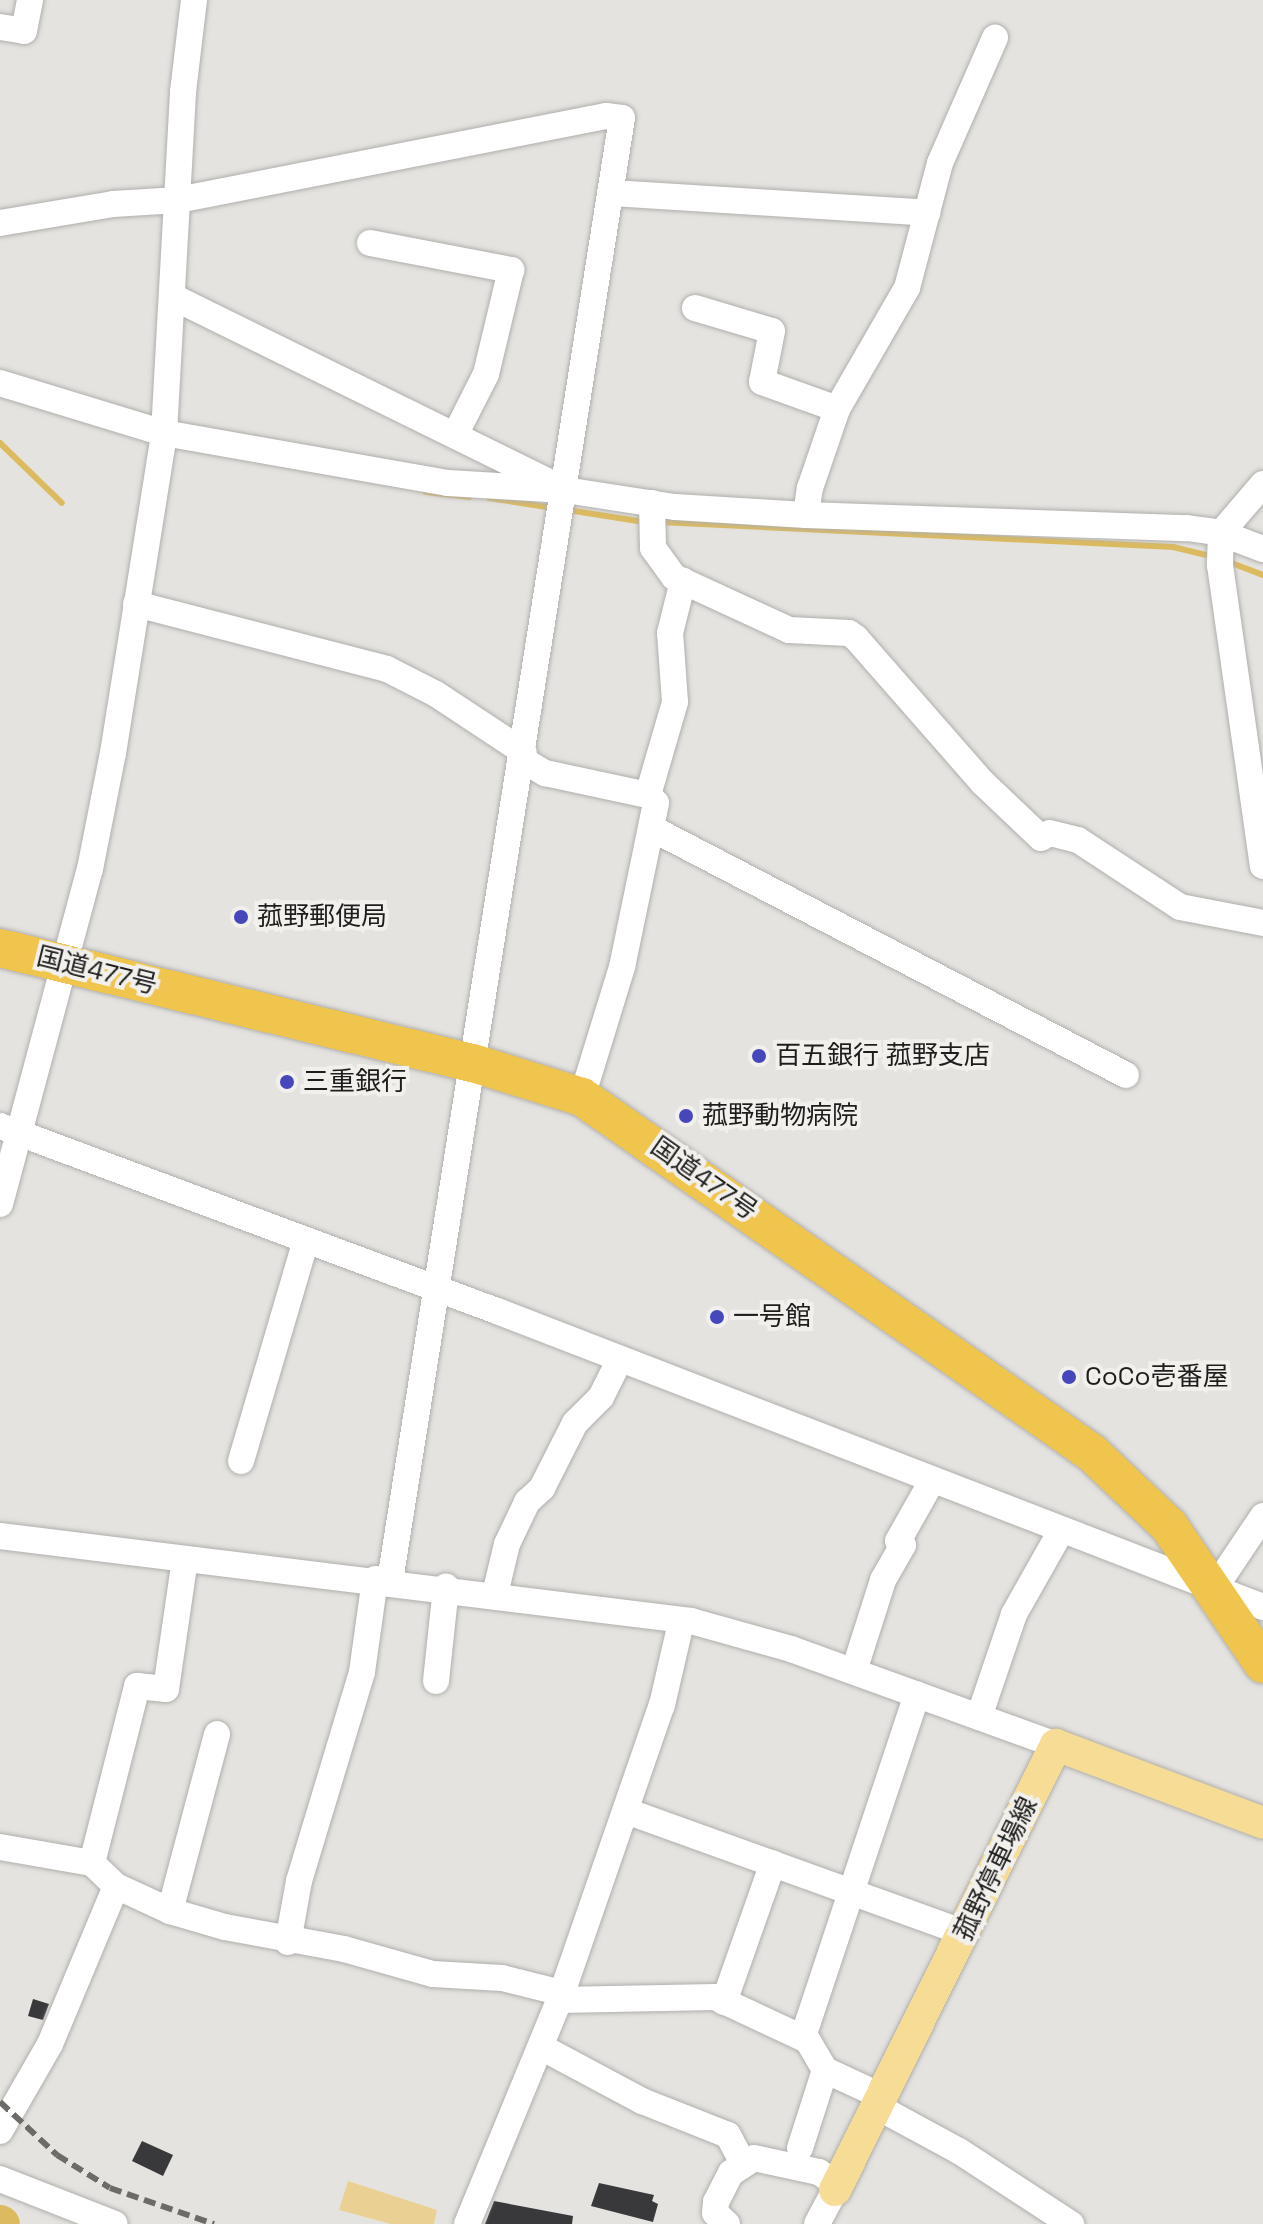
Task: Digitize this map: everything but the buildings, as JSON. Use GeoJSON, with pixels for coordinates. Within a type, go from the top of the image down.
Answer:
{"type":"FeatureCollection","features":[{"type":"Feature","properties":{"kind":"highway","name":"国道477号"},"geometry":{"type":"LineString","coordinates":[[0,948],[473,1063],[582,1097],[1092,1453],[1169,1526],[1263,1664]]}},
{"type":"Feature","properties":{"kind":"main road"},"geometry":{"type":"LineString","coordinates":[[1056,1745],[1263,1823]]}},
{"type":"Feature","properties":{"kind":"main road","name":"菰野停車場線"},"geometry":{"type":"LineString","coordinates":[[835,2190],[1056,1745]]}},
{"type":"Feature","properties":{"kind":"street"},"geometry":{"type":"LineString","coordinates":[[0,27],[24,31],[30,0]]}},
{"type":"Feature","properties":{"kind":"street"},"geometry":{"type":"LineString","coordinates":[[0,1204],[8,1129],[65,963],[100,827],[164,433],[194,0]]}},
{"type":"Feature","properties":{"kind":"street"},"geometry":{"type":"LineString","coordinates":[[806,515],[810,488],[837,409],[907,288],[940,163],[995,38]]}},
{"type":"Feature","properties":{"kind":"street"},"geometry":{"type":"LineString","coordinates":[[0,223],[113,204],[178,200],[606,116],[622,118],[613,193],[438,1291],[383,1580],[362,1672],[299,1881],[288,1942]]}},
{"type":"Feature","properties":{"kind":"street"},"geometry":{"type":"LineString","coordinates":[[613,193],[927,213]]}},
{"type":"Feature","properties":{"kind":"street"},"geometry":{"type":"LineString","coordinates":[[370,243],[511,270],[486,374],[455,435]]}},
{"type":"Feature","properties":{"kind":"street"},"geometry":{"type":"LineString","coordinates":[[175,298],[455,435],[565,493]]}},
{"type":"Feature","properties":{"kind":"street"},"geometry":{"type":"LineString","coordinates":[[695,308],[772,331],[762,382],[837,409]]}},
{"type":"Feature","properties":{"kind":"street"},"geometry":{"type":"LineString","coordinates":[[0,383],[164,433],[448,483],[565,493],[651,516],[806,515],[1263,549]]}},
{"type":"Feature","properties":{"kind":"street"},"geometry":{"type":"LineString","coordinates":[[1263,484],[1220,548],[1263,866]]}},
{"type":"Feature","properties":{"kind":"street"},"geometry":{"type":"LineString","coordinates":[[651,516],[659,560],[683,581],[789,630],[849,633],[982,782],[1041,838],[1050,833],[1078,840],[1180,907],[1263,923]]}},
{"type":"Feature","properties":{"kind":"street"},"geometry":{"type":"LineString","coordinates":[[648,795],[675,702],[670,633],[683,581]]}},
{"type":"Feature","properties":{"kind":"street"},"geometry":{"type":"LineString","coordinates":[[136,604],[387,669],[436,694],[545,773],[648,795],[656,803],[653,829],[618,982],[582,1097]]}},
{"type":"Feature","properties":{"kind":"street"},"geometry":{"type":"LineString","coordinates":[[653,829],[1126,1075]]}},
{"type":"Feature","properties":{"kind":"street"},"geometry":{"type":"LineString","coordinates":[[8,1129],[620,1359],[1263,1607]]}},
{"type":"Feature","properties":{"kind":"street"},"geometry":{"type":"LineString","coordinates":[[241,1461],[305,1243]]}},
{"type":"Feature","properties":{"kind":"street"},"geometry":{"type":"LineString","coordinates":[[495,1594],[507,1544],[527,1502],[542,1488],[575,1423],[601,1397],[620,1359]]}},
{"type":"Feature","properties":{"kind":"street"},"geometry":{"type":"LineString","coordinates":[[854,1671],[883,1580],[903,1545],[898,1541],[932,1481]]}},
{"type":"Feature","properties":{"kind":"street"},"geometry":{"type":"LineString","coordinates":[[1214,1589],[1263,1516]]}},
{"type":"Feature","properties":{"kind":"street"},"geometry":{"type":"LineString","coordinates":[[979,1717],[1014,1614],[1061,1531]]}},
{"type":"Feature","properties":{"kind":"street"},"geometry":{"type":"LineString","coordinates":[[0,1536],[446,1587],[735,1631],[1056,1745]]}},
{"type":"Feature","properties":{"kind":"street"},"geometry":{"type":"LineString","coordinates":[[92,1863],[137,1686],[166,1689],[185,1559]]}},
{"type":"Feature","properties":{"kind":"street"},"geometry":{"type":"LineString","coordinates":[[436,1681],[446,1587]]}},
{"type":"Feature","properties":{"kind":"street"},"geometry":{"type":"LineString","coordinates":[[467,2224],[515,2097],[521,2096],[541,2047],[626,1811],[662,1705],[681,1623]]}},
{"type":"Feature","properties":{"kind":"street"},"geometry":{"type":"LineString","coordinates":[[806,2037],[917,1694]]}},
{"type":"Feature","properties":{"kind":"street"},"geometry":{"type":"LineString","coordinates":[[170,1911],[217,1734]]}},
{"type":"Feature","properties":{"kind":"street"},"geometry":{"type":"LineString","coordinates":[[626,1811],[964,1933]]}},
{"type":"Feature","properties":{"kind":"street"},"geometry":{"type":"LineString","coordinates":[[0,1847],[92,1863],[116,1886],[170,1911],[288,1942],[344,1949],[433,1974],[502,1978],[560,1996],[645,2000],[663,1995],[724,2002],[806,2037],[825,2070],[959,2151],[1071,2224]]}},
{"type":"Feature","properties":{"kind":"street"},"geometry":{"type":"LineString","coordinates":[[724,2002],[773,1863]]}},
{"type":"Feature","properties":{"kind":"street"},"geometry":{"type":"LineString","coordinates":[[0,2131],[50,2044],[116,1886]]}},
{"type":"Feature","properties":{"kind":"street"},"geometry":{"type":"LineString","coordinates":[[541,2047],[642,2101],[728,2135],[742,2161]]}},
{"type":"Feature","properties":{"kind":"street"},"geometry":{"type":"LineString","coordinates":[[800,2148],[825,2070]]}},
{"type":"Feature","properties":{"kind":"street"},"geometry":{"type":"LineString","coordinates":[[715,2220],[731,2173],[742,2161],[754,2158],[819,2172],[835,2190],[817,2224]]}},
{"type":"Feature","properties":{"kind":"street"},"geometry":{"type":"LineString","coordinates":[[0,2179],[115,2224]]}},
{"type":"Feature","properties":{"kind":"shaded area"},"geometry":{"type":"Polygon","coordinates":[[[348,2181],[437,2210],[434,2224],[391,2224],[339,2210],[348,2181]]]}},
{"type":"Feature","properties":{"kind":"waterway"},"geometry":{"type":"LineString","coordinates":[[0,443],[62,503]]}},
{"type":"Feature","properties":{"kind":"waterway"},"geometry":{"type":"LineString","coordinates":[[426,492],[470,497]]}},
{"type":"Feature","properties":{"kind":"waterway"},"geometry":{"type":"LineString","coordinates":[[489,498],[553,508]]}},
{"type":"Feature","properties":{"kind":"waterway"},"geometry":{"type":"LineString","coordinates":[[568,510],[644,522]]}},
{"type":"Feature","properties":{"kind":"waterway"},"geometry":{"type":"LineString","coordinates":[[660,522],[1173,547],[1214,557]]}},
{"type":"Feature","properties":{"kind":"waterway"},"geometry":{"type":"LineString","coordinates":[[1229,562],[1263,575]]}},
{"type":"Feature","properties":{"kind":"railway"},"geometry":{"type":"LineString","coordinates":[[0,2102],[57,2155],[110,2188],[214,2224]]}},
{"type":"Feature","properties":{"kind":"place","name":"菰野郵便局"},"geometry":{"type":"Point","coordinates":[241,917]}},
{"type":"Feature","properties":{"kind":"place","name":"百五銀行 菰野支店"},"geometry":{"type":"Point","coordinates":[759,1056]}},
{"type":"Feature","properties":{"kind":"place","name":"三重銀行"},"geometry":{"type":"Point","coordinates":[287,1082]}},
{"type":"Feature","properties":{"kind":"place","name":"菰野動物病院"},"geometry":{"type":"Point","coordinates":[686,1116]}},
{"type":"Feature","properties":{"kind":"place","name":"一号館"},"geometry":{"type":"Point","coordinates":[717,1317]}},
{"type":"Feature","properties":{"kind":"place","name":"CoCo壱番屋"},"geometry":{"type":"Point","coordinates":[1069,1377]}}]}
